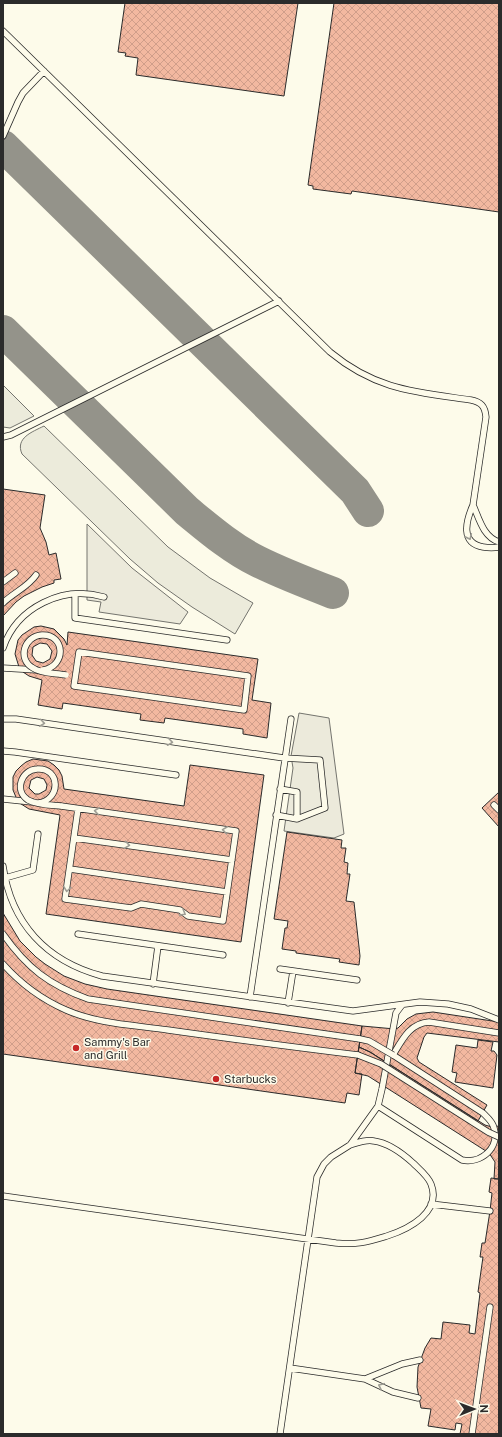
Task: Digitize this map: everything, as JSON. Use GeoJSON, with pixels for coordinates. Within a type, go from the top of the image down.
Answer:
{"type":"FeatureCollection","features":[{"type":"Feature","properties":{"kind":"lane"},"geometry":{"type":"LineString","coordinates":[[3,31],[330,352],[353,369],[372,379],[401,389],[471,400],[481,403],[484,407],[486,417],[473,504],[468,515],[466,529],[467,536],[470,542],[474,545],[494,548],[499,547]]}},
{"type":"Feature","properties":{"kind":"lane"},"geometry":{"type":"LineString","coordinates":[[3,136],[23,93],[44,71]]}},
{"type":"Feature","properties":{"kind":"lane"},"geometry":{"type":"LineString","coordinates":[[3,437],[11,435],[279,301]]}},
{"type":"Feature","properties":{"kind":"lane"},"geometry":{"type":"LineString","coordinates":[[473,504],[486,533],[491,539],[499,542]]}},
{"type":"Feature","properties":{"kind":"lane"},"geometry":{"type":"LineString","coordinates":[[3,582],[15,573]]}},
{"type":"Feature","properties":{"kind":"lane"},"geometry":{"type":"LineString","coordinates":[[3,603],[16,591],[31,582],[36,575]]}},
{"type":"Feature","properties":{"kind":"lane"},"geometry":{"type":"LineString","coordinates":[[3,648],[11,630],[31,609],[51,600],[75,594],[91,593],[104,597]]}},
{"type":"Feature","properties":{"kind":"lane"},"geometry":{"type":"LineString","coordinates":[[75,594],[76,618],[227,640]]}},
{"type":"Feature","properties":{"kind":"lane"},"geometry":{"type":"LineString","coordinates":[[3,668],[43,670],[53,667],[59,659],[60,652],[56,641],[48,635],[33,637],[25,646],[23,651],[26,662],[34,669],[66,675],[75,676]]}},
{"type":"Feature","properties":{"kind":"lane"},"geometry":{"type":"LineString","coordinates":[[79,652],[248,676],[244,710],[74,686],[75,676],[79,652]]}},
{"type":"Feature","properties":{"kind":"lane"},"geometry":{"type":"LineString","coordinates":[[3,718],[284,758],[320,760],[324,808],[297,819],[276,815]]}},
{"type":"Feature","properties":{"kind":"lane"},"geometry":{"type":"LineString","coordinates":[[250,997],[284,758],[291,719]]}},
{"type":"Feature","properties":{"kind":"lane"},"geometry":{"type":"LineString","coordinates":[[3,751],[176,775]]}},
{"type":"Feature","properties":{"kind":"lane"},"geometry":{"type":"LineString","coordinates":[[3,799],[38,803],[45,802],[49,799],[55,788],[55,781],[50,773],[40,768],[30,770],[23,777],[21,782],[22,792],[25,797],[29,800],[35,803],[236,831],[223,921],[188,916],[180,910],[141,904],[131,908],[66,899],[78,809]]}},
{"type":"Feature","properties":{"kind":"lane"},"geometry":{"type":"LineString","coordinates":[[280,789],[297,792],[297,819]]}},
{"type":"Feature","properties":{"kind":"lane"},"geometry":{"type":"LineString","coordinates":[[494,805],[499,810]]}},
{"type":"Feature","properties":{"kind":"lane"},"geometry":{"type":"LineString","coordinates":[[5,878],[33,870],[38,834]]}},
{"type":"Feature","properties":{"kind":"lane"},"geometry":{"type":"LineString","coordinates":[[74,838],[232,860]]}},
{"type":"Feature","properties":{"kind":"lane"},"geometry":{"type":"LineString","coordinates":[[3,866],[10,896],[22,921],[40,943],[51,953],[64,962],[89,973],[153,984],[353,1012],[420,1002],[448,1004],[471,1009],[499,1020]]}},
{"type":"Feature","properties":{"kind":"lane"},"geometry":{"type":"LineString","coordinates":[[70,869],[228,892]]}},
{"type":"Feature","properties":{"kind":"lane"},"geometry":{"type":"LineString","coordinates":[[3,934],[25,962],[43,977],[65,990],[88,999],[369,1041],[488,1117],[494,1127],[495,1136],[493,1145],[484,1156],[473,1161],[468,1161],[457,1157],[378,1106]]}},
{"type":"Feature","properties":{"kind":"lane"},"geometry":{"type":"LineString","coordinates":[[78,934],[223,955]]}},
{"type":"Feature","properties":{"kind":"lane"},"geometry":{"type":"LineString","coordinates":[[153,984],[158,946]]}},
{"type":"Feature","properties":{"kind":"lane"},"geometry":{"type":"LineString","coordinates":[[3,964],[22,982],[56,1005],[94,1019],[358,1055],[381,1064],[499,1138]]}},
{"type":"Feature","properties":{"kind":"lane"},"geometry":{"type":"LineString","coordinates":[[280,969],[357,980]]}},
{"type":"Feature","properties":{"kind":"lane"},"geometry":{"type":"LineString","coordinates":[[288,1003],[293,971]]}},
{"type":"Feature","properties":{"kind":"lane"},"geometry":{"type":"LineString","coordinates":[[350,1145],[378,1106],[396,1013],[402,1005]]}},
{"type":"Feature","properties":{"kind":"lane"},"geometry":{"type":"LineString","coordinates":[[393,1055],[410,1030],[416,1025],[423,1023],[429,1022],[499,1033]]}},
{"type":"Feature","properties":{"kind":"lane"},"geometry":{"type":"LineString","coordinates":[[3,1196],[308,1239],[351,1244],[366,1242],[396,1233],[408,1228],[425,1215],[431,1204],[431,1184],[421,1171],[401,1153],[392,1147],[372,1140],[365,1141],[350,1145],[331,1157],[320,1170],[308,1239],[280,1434]]}},
{"type":"Feature","properties":{"kind":"lane"},"geometry":{"type":"LineString","coordinates":[[431,1204],[490,1211]]}},
{"type":"Feature","properties":{"kind":"lane"},"geometry":{"type":"LineString","coordinates":[[472,1434],[490,1307]]}},
{"type":"Feature","properties":{"kind":"lane"},"geometry":{"type":"LineString","coordinates":[[364,1378],[407,1362],[420,1360]]}},
{"type":"Feature","properties":{"kind":"lane"},"geometry":{"type":"LineString","coordinates":[[290,1368],[364,1378],[393,1392],[418,1398]]}},
{"type":"Feature","properties":{"kind":"shaded area"},"geometry":{"type":"Polygon","coordinates":[[[3,385],[34,416],[10,428],[3,427],[3,385]]]}},
{"type":"Feature","properties":{"kind":"shaded area"},"geometry":{"type":"Polygon","coordinates":[[[44,426],[168,547],[210,578],[253,603],[235,634],[192,607],[158,583],[130,559],[22,454],[20,448],[26,436],[44,426]]]}},
{"type":"Feature","properties":{"kind":"shaded area"},"geometry":{"type":"Polygon","coordinates":[[[87,524],[132,568],[188,612],[180,624],[99,612],[101,602],[87,600],[87,524]]]}},
{"type":"Feature","properties":{"kind":"shaded area"},"geometry":{"type":"Polygon","coordinates":[[[299,713],[329,718],[344,834],[334,838],[284,831],[293,768],[291,756],[299,713]]]}},
{"type":"Feature","properties":{"kind":"building"},"geometry":{"type":"Polygon","coordinates":[[[125,3],[298,3],[284,96],[136,75],[138,58],[125,56],[126,53],[118,52],[125,3]]]}},
{"type":"Feature","properties":{"kind":"building"},"geometry":{"type":"Polygon","coordinates":[[[334,3],[499,3],[499,212],[352,191],[351,194],[313,189],[313,186],[308,185],[334,3]]]}},
{"type":"Feature","properties":{"kind":"building"},"geometry":{"type":"Polygon","coordinates":[[[3,489],[45,495],[40,528],[46,542],[49,555],[56,553],[61,579],[54,580],[54,583],[24,596],[3,616],[3,489]]]}},
{"type":"Feature","properties":{"kind":"building"},"geometry":{"type":"Polygon","coordinates":[[[41,626],[54,629],[64,639],[67,645],[68,632],[258,659],[252,700],[271,703],[267,738],[243,734],[243,729],[165,718],[164,723],[140,720],[141,714],[63,703],[62,709],[38,705],[42,680],[29,676],[23,672],[19,667],[15,654],[18,640],[22,635],[34,627],[41,626]],[[40,643],[33,647],[32,655],[36,661],[43,663],[50,659],[52,651],[47,644],[40,643]]]}},
{"type":"Feature","properties":{"kind":"building"},"geometry":{"type":"Polygon","coordinates":[[[33,759],[48,761],[54,765],[62,776],[64,789],[184,806],[190,765],[264,775],[241,942],[46,914],[60,815],[29,809],[18,802],[13,790],[13,777],[16,771],[26,762],[33,759]],[[37,777],[31,780],[29,788],[35,794],[39,794],[46,790],[47,785],[44,779],[37,777]]]}},
{"type":"Feature","properties":{"kind":"building"},"geometry":{"type":"Polygon","coordinates":[[[499,792],[499,827],[482,808],[499,792]]]}},
{"type":"Feature","properties":{"kind":"building"},"geometry":{"type":"Polygon","coordinates":[[[287,832],[342,840],[341,848],[346,848],[344,862],[348,863],[347,874],[350,874],[346,901],[354,902],[360,956],[359,965],[339,962],[340,959],[296,953],[296,951],[282,949],[285,928],[287,928],[288,921],[274,919],[287,832]]]}},
{"type":"Feature","properties":{"kind":"building"},"geometry":{"type":"Polygon","coordinates":[[[3,913],[20,941],[36,957],[64,976],[85,984],[107,989],[362,1026],[355,1073],[362,1074],[359,1095],[347,1093],[345,1103],[3,1054],[3,913]]]}},
{"type":"Feature","properties":{"kind":"building"},"geometry":{"type":"Polygon","coordinates":[[[433,1012],[499,1022],[499,1042],[427,1033],[424,1037],[417,1058],[419,1062],[487,1105],[478,1121],[370,1052],[359,1047],[362,1026],[395,1029],[416,1014],[433,1012]]]}},
{"type":"Feature","properties":{"kind":"building"},"geometry":{"type":"Polygon","coordinates":[[[478,1040],[493,1042],[491,1051],[494,1051],[497,1055],[493,1088],[455,1082],[457,1073],[452,1072],[456,1045],[477,1048],[478,1040]]]}},
{"type":"Feature","properties":{"kind":"building"},"geometry":{"type":"Polygon","coordinates":[[[359,1047],[370,1052],[485,1125],[492,1127],[499,1126],[499,1179],[494,1179],[495,1162],[489,1153],[368,1076],[355,1073],[359,1047]]]}},
{"type":"Feature","properties":{"kind":"building"},"geometry":{"type":"Polygon","coordinates":[[[491,1178],[499,1179],[499,1434],[460,1434],[462,1424],[456,1423],[455,1430],[428,1426],[431,1409],[421,1408],[417,1387],[418,1367],[425,1348],[431,1338],[441,1339],[443,1322],[470,1325],[469,1333],[475,1334],[480,1293],[478,1292],[483,1257],[480,1257],[482,1243],[485,1243],[490,1211],[492,1193],[489,1192],[491,1178]]]}},
{"type":"Feature","properties":{"kind":"taxiway"},"geometry":{"type":"LineString","coordinates":[[3,146],[355,491],[368,511]]}},
{"type":"Feature","properties":{"kind":"taxiway"},"geometry":{"type":"LineString","coordinates":[[3,331],[187,511],[212,531],[229,544],[257,561],[333,593]]}},
{"type":"Feature","properties":{"kind":"place","name":"Sammy's Bar and Grill"},"geometry":{"type":"Point","coordinates":[76,1048]}},
{"type":"Feature","properties":{"kind":"place","name":"Starbucks"},"geometry":{"type":"Point","coordinates":[216,1079]}}]}
